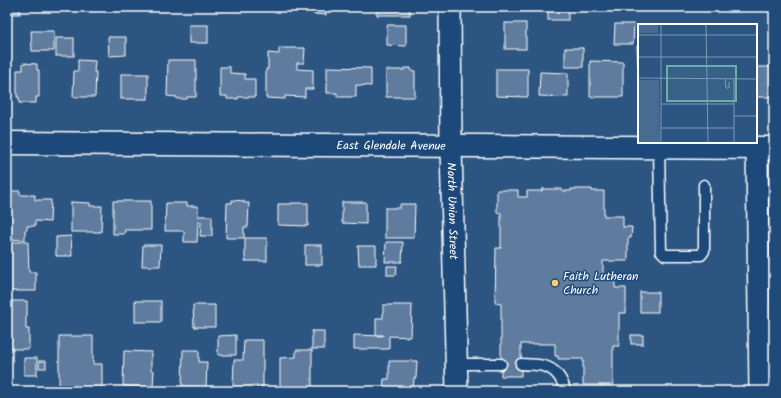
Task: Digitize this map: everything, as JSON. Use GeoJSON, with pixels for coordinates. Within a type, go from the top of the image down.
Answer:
{"type":"FeatureCollection","features":[{"type":"Feature","properties":{"kind":"street","name":"North Union Street"},"geometry":{"type":"LineString","coordinates":[[450,7],[451,147],[457,391]]}},
{"type":"Feature","properties":{"kind":"street","name":"East Glendale Avenue"},"geometry":{"type":"LineString","coordinates":[[7,143],[766,148]]}},
{"type":"Feature","properties":{"kind":"street"},"geometry":{"type":"LineString","coordinates":[[760,391],[766,148]]}},
{"type":"Feature","properties":{"kind":"lane"},"geometry":{"type":"LineString","coordinates":[[660,148],[661,251],[665,255],[700,255],[704,251],[704,185]]}},
{"type":"Feature","properties":{"kind":"lane"},"geometry":{"type":"LineString","coordinates":[[456,364],[501,364]]}},
{"type":"Feature","properties":{"kind":"lane"},"geometry":{"type":"LineString","coordinates":[[521,364],[544,366],[552,369],[561,380],[565,391]]}},
{"type":"Feature","properties":{"kind":"building"},"geometry":{"type":"Polygon","coordinates":[[[7,7],[20,7],[20,14],[7,14],[7,7]]]}},
{"type":"Feature","properties":{"kind":"building"},"geometry":{"type":"Polygon","coordinates":[[[236,7],[258,7],[258,9],[236,9],[236,7]]]}},
{"type":"Feature","properties":{"kind":"building"},"geometry":{"type":"Polygon","coordinates":[[[314,7],[326,7],[326,15],[313,14],[314,7]]]}},
{"type":"Feature","properties":{"kind":"building"},"geometry":{"type":"Polygon","coordinates":[[[377,7],[410,7],[410,15],[377,15],[377,7]]]}},
{"type":"Feature","properties":{"kind":"building"},"geometry":{"type":"Polygon","coordinates":[[[548,7],[568,7],[568,20],[548,20],[548,7]]]}},
{"type":"Feature","properties":{"kind":"building"},"geometry":{"type":"Polygon","coordinates":[[[615,7],[634,7],[634,9],[615,9],[615,7]]]}},
{"type":"Feature","properties":{"kind":"building"},"geometry":{"type":"Polygon","coordinates":[[[505,23],[526,23],[526,49],[505,49],[505,23]]]}},
{"type":"Feature","properties":{"kind":"building"},"geometry":{"type":"Polygon","coordinates":[[[615,24],[634,24],[633,44],[614,44],[615,24]]]}},
{"type":"Feature","properties":{"kind":"building"},"geometry":{"type":"Polygon","coordinates":[[[189,25],[208,25],[208,43],[189,43],[189,25]]]}},
{"type":"Feature","properties":{"kind":"building"},"geometry":{"type":"Polygon","coordinates":[[[387,25],[406,25],[406,46],[387,45],[387,25]]]}},
{"type":"Feature","properties":{"kind":"building"},"geometry":{"type":"Polygon","coordinates":[[[31,31],[54,31],[54,51],[32,51],[31,31]]]}},
{"type":"Feature","properties":{"kind":"building"},"geometry":{"type":"Polygon","coordinates":[[[108,37],[126,37],[126,55],[109,56],[108,37]]]}},
{"type":"Feature","properties":{"kind":"building"},"geometry":{"type":"Polygon","coordinates":[[[56,38],[74,38],[74,56],[56,56],[56,38]]]}},
{"type":"Feature","properties":{"kind":"building"},"geometry":{"type":"Polygon","coordinates":[[[279,48],[305,48],[304,63],[297,63],[297,69],[313,70],[313,89],[305,89],[305,97],[285,96],[285,99],[266,98],[266,69],[268,69],[268,53],[279,54],[279,48]]]}},
{"type":"Feature","properties":{"kind":"building"},"geometry":{"type":"Polygon","coordinates":[[[565,48],[583,48],[583,67],[565,67],[565,48]]]}},
{"type":"Feature","properties":{"kind":"building"},"geometry":{"type":"Polygon","coordinates":[[[78,60],[95,61],[95,97],[73,97],[74,71],[78,71],[78,60]]]}},
{"type":"Feature","properties":{"kind":"building"},"geometry":{"type":"Polygon","coordinates":[[[168,60],[196,60],[196,97],[177,99],[177,97],[167,96],[168,60]]]}},
{"type":"Feature","properties":{"kind":"building"},"geometry":{"type":"Polygon","coordinates":[[[590,61],[623,62],[623,97],[590,97],[590,61]]]}},
{"type":"Feature","properties":{"kind":"building"},"geometry":{"type":"Polygon","coordinates":[[[23,63],[37,64],[37,70],[39,70],[39,97],[36,97],[36,103],[19,103],[19,97],[17,97],[17,70],[23,70],[23,63]]]}},
{"type":"Feature","properties":{"kind":"building"},"geometry":{"type":"Polygon","coordinates":[[[220,67],[230,67],[230,73],[245,74],[245,79],[255,79],[255,97],[238,97],[238,99],[227,99],[227,96],[220,96],[220,67]]]}},
{"type":"Feature","properties":{"kind":"building"},"geometry":{"type":"Polygon","coordinates":[[[327,67],[371,68],[371,86],[356,85],[356,97],[337,97],[337,93],[327,93],[327,67]]]}},
{"type":"Feature","properties":{"kind":"building"},"geometry":{"type":"Polygon","coordinates":[[[757,67],[774,67],[774,97],[757,97],[757,67]]]}},
{"type":"Feature","properties":{"kind":"building"},"geometry":{"type":"Polygon","coordinates":[[[404,68],[411,68],[411,71],[415,71],[415,97],[386,97],[386,70],[404,70],[404,68]]]}},
{"type":"Feature","properties":{"kind":"building"},"geometry":{"type":"Polygon","coordinates":[[[496,69],[528,69],[528,97],[496,96],[496,69]]]}},
{"type":"Feature","properties":{"kind":"building"},"geometry":{"type":"Polygon","coordinates":[[[540,72],[568,73],[568,97],[539,96],[540,72]]]}},
{"type":"Feature","properties":{"kind":"building"},"geometry":{"type":"Polygon","coordinates":[[[121,74],[148,74],[148,99],[121,99],[121,74]]]}},
{"type":"Feature","properties":{"kind":"building","name":"Faith Lutheran Church"},"geometry":{"type":"Polygon","coordinates":[[[542,189],[562,189],[562,191],[571,191],[571,189],[592,189],[592,191],[604,191],[604,216],[623,216],[623,227],[632,227],[631,238],[628,238],[628,261],[603,261],[603,278],[615,278],[615,288],[626,288],[626,313],[619,313],[619,346],[613,346],[613,385],[583,385],[583,359],[558,359],[558,356],[555,356],[555,344],[521,344],[521,376],[501,376],[501,304],[495,303],[496,248],[501,248],[501,213],[497,213],[497,190],[518,190],[518,197],[527,197],[527,191],[542,191],[542,189]]]}},
{"type":"Feature","properties":{"kind":"building"},"geometry":{"type":"Polygon","coordinates":[[[7,191],[20,191],[20,195],[35,195],[35,200],[51,200],[50,222],[35,221],[35,226],[27,226],[27,230],[25,230],[25,240],[7,239],[7,191]]]}},
{"type":"Feature","properties":{"kind":"building"},"geometry":{"type":"Polygon","coordinates":[[[232,200],[249,203],[248,227],[244,227],[244,238],[226,238],[227,203],[232,203],[232,200]]]}},
{"type":"Feature","properties":{"kind":"building"},"geometry":{"type":"Polygon","coordinates":[[[113,201],[151,201],[151,230],[125,230],[124,234],[113,234],[113,201]]]}},
{"type":"Feature","properties":{"kind":"building"},"geometry":{"type":"Polygon","coordinates":[[[71,202],[90,203],[90,206],[102,206],[101,232],[71,232],[71,202]]]}},
{"type":"Feature","properties":{"kind":"building"},"geometry":{"type":"Polygon","coordinates":[[[342,202],[366,202],[366,224],[342,223],[342,202]]]}},
{"type":"Feature","properties":{"kind":"building"},"geometry":{"type":"Polygon","coordinates":[[[166,203],[187,203],[187,206],[198,206],[198,216],[212,216],[212,236],[200,236],[201,222],[198,222],[197,242],[184,242],[184,231],[165,231],[166,203]]]}},
{"type":"Feature","properties":{"kind":"building"},"geometry":{"type":"Polygon","coordinates":[[[308,203],[308,226],[278,225],[278,204],[308,203]]]}},
{"type":"Feature","properties":{"kind":"building"},"geometry":{"type":"Polygon","coordinates":[[[400,204],[415,204],[414,238],[385,238],[385,208],[400,208],[400,204]]]}},
{"type":"Feature","properties":{"kind":"building"},"geometry":{"type":"Polygon","coordinates":[[[71,236],[72,256],[56,256],[56,237],[71,236]]]}},
{"type":"Feature","properties":{"kind":"building"},"geometry":{"type":"Polygon","coordinates":[[[245,238],[267,238],[267,261],[245,261],[245,238]]]}},
{"type":"Feature","properties":{"kind":"building"},"geometry":{"type":"Polygon","coordinates":[[[7,242],[28,242],[29,272],[36,272],[36,291],[7,291],[7,242]]]}},
{"type":"Feature","properties":{"kind":"building"},"geometry":{"type":"Polygon","coordinates":[[[386,242],[403,242],[402,262],[385,262],[386,242]]]}},
{"type":"Feature","properties":{"kind":"building"},"geometry":{"type":"Polygon","coordinates":[[[143,245],[161,245],[160,266],[142,266],[143,245]]]}},
{"type":"Feature","properties":{"kind":"building"},"geometry":{"type":"Polygon","coordinates":[[[305,245],[322,245],[322,265],[305,265],[305,245]]]}},
{"type":"Feature","properties":{"kind":"building"},"geometry":{"type":"Polygon","coordinates":[[[358,246],[376,246],[376,265],[359,265],[358,246]]]}},
{"type":"Feature","properties":{"kind":"building"},"geometry":{"type":"Polygon","coordinates":[[[387,266],[397,266],[396,275],[387,275],[387,266]]]}},
{"type":"Feature","properties":{"kind":"building"},"geometry":{"type":"Polygon","coordinates":[[[640,292],[658,292],[658,312],[640,312],[640,292]]]}},
{"type":"Feature","properties":{"kind":"building"},"geometry":{"type":"Polygon","coordinates":[[[7,301],[27,301],[26,329],[29,329],[29,349],[7,349],[7,301]]]}},
{"type":"Feature","properties":{"kind":"building"},"geometry":{"type":"Polygon","coordinates":[[[135,301],[161,301],[161,322],[135,322],[135,301]]]}},
{"type":"Feature","properties":{"kind":"building"},"geometry":{"type":"Polygon","coordinates":[[[193,305],[215,305],[215,327],[194,327],[193,305]]]}},
{"type":"Feature","properties":{"kind":"building"},"geometry":{"type":"Polygon","coordinates":[[[383,305],[412,305],[411,337],[389,336],[389,349],[354,349],[354,335],[383,336],[376,335],[376,318],[383,318],[383,305]]]}},
{"type":"Feature","properties":{"kind":"building"},"geometry":{"type":"Polygon","coordinates":[[[312,331],[324,331],[324,349],[312,349],[312,331]]]}},
{"type":"Feature","properties":{"kind":"building"},"geometry":{"type":"Polygon","coordinates":[[[236,335],[236,355],[218,355],[218,336],[236,335]]]}},
{"type":"Feature","properties":{"kind":"building"},"geometry":{"type":"Polygon","coordinates":[[[631,335],[643,335],[643,344],[631,344],[631,335]]]}},
{"type":"Feature","properties":{"kind":"building"},"geometry":{"type":"Polygon","coordinates":[[[59,336],[93,336],[93,364],[102,364],[102,388],[59,388],[59,336]]]}},
{"type":"Feature","properties":{"kind":"building"},"geometry":{"type":"Polygon","coordinates":[[[244,340],[263,340],[263,387],[251,389],[251,391],[242,391],[243,387],[233,387],[234,360],[243,360],[244,340]]]}},
{"type":"Feature","properties":{"kind":"building"},"geometry":{"type":"Polygon","coordinates":[[[183,350],[199,350],[199,362],[207,362],[206,387],[182,386],[183,350]]]}},
{"type":"Feature","properties":{"kind":"building"},"geometry":{"type":"Polygon","coordinates":[[[296,350],[312,350],[312,389],[280,388],[280,358],[296,357],[296,350]]]}},
{"type":"Feature","properties":{"kind":"building"},"geometry":{"type":"Polygon","coordinates":[[[124,351],[151,352],[151,370],[154,371],[153,387],[123,386],[124,351]]]}},
{"type":"Feature","properties":{"kind":"building"},"geometry":{"type":"Polygon","coordinates":[[[24,358],[37,358],[37,375],[24,375],[24,358]]]}},
{"type":"Feature","properties":{"kind":"building"},"geometry":{"type":"Polygon","coordinates":[[[39,361],[46,361],[46,368],[39,368],[39,361]]]}},
{"type":"Feature","properties":{"kind":"building"},"geometry":{"type":"Polygon","coordinates":[[[389,361],[417,361],[416,378],[414,378],[413,391],[383,391],[384,379],[389,379],[389,361]]]}},
{"type":"Feature","properties":{"kind":"place","name":"Faith Lutheran Church"},"geometry":{"type":"Point","coordinates":[555,283]}}]}
